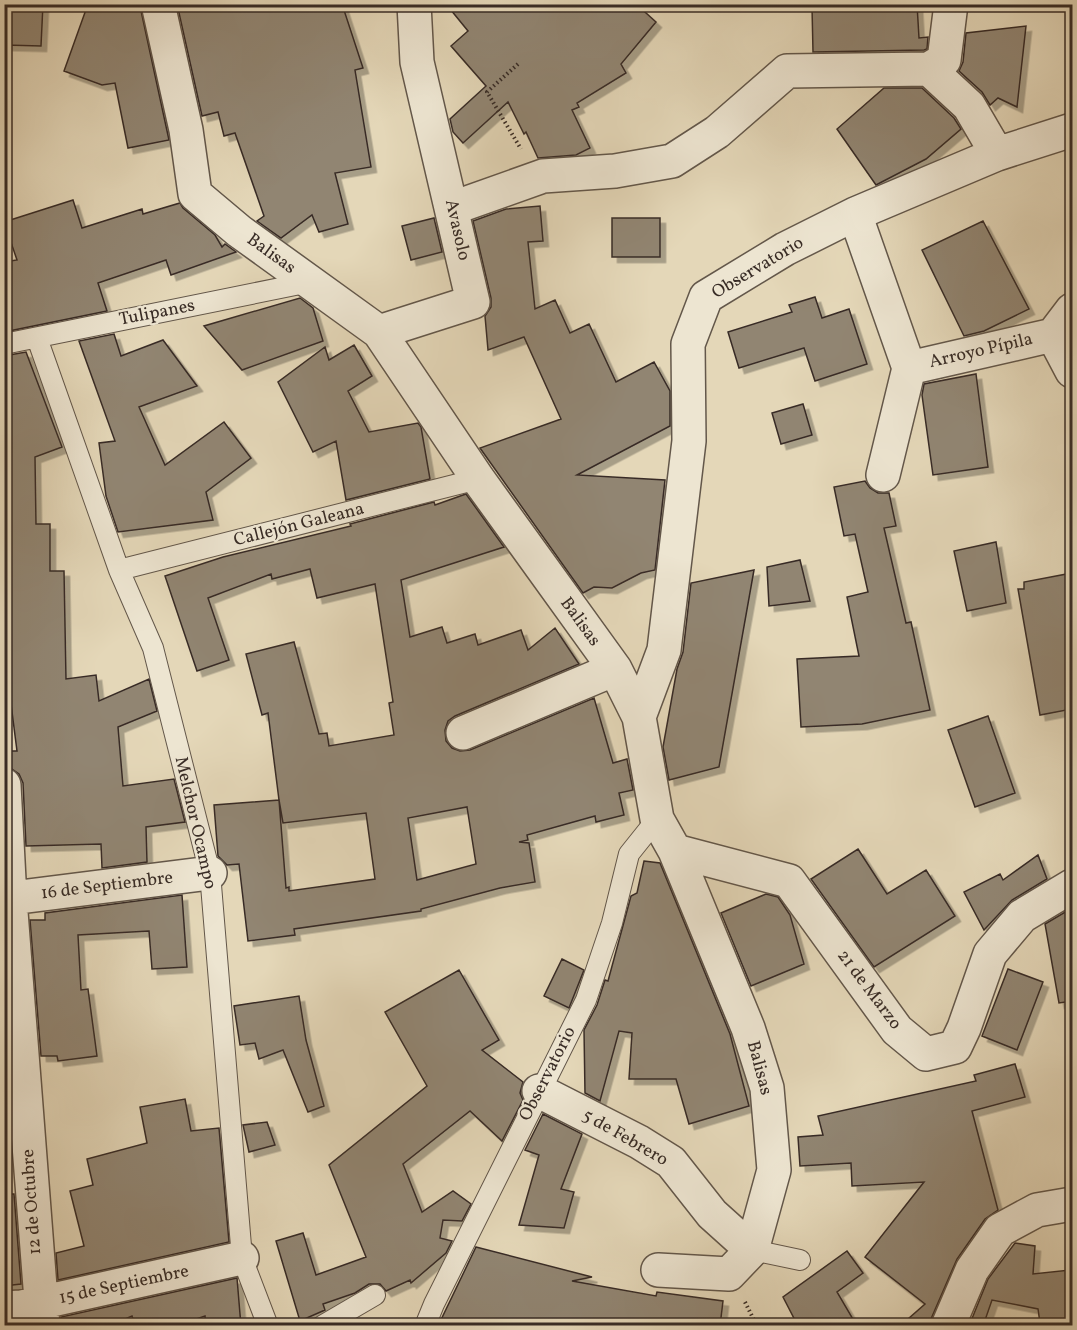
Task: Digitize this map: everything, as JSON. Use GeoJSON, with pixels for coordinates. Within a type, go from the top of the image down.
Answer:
{"type":"FeatureCollection","features":[{"type":"Feature","properties":{"kind":"street","name":"Balisas"},"geometry":{"type":"LineString","coordinates":[[158,4],[186,130],[195,194],[239,231],[379,332],[478,479],[615,669],[639,717],[657,819],[675,851],[748,1028],[767,1088],[774,1170],[752,1250],[729,1274],[658,1270]]}},
{"type":"Feature","properties":{"kind":"street","name":"Avasolo"},"geometry":{"type":"LineString","coordinates":[[379,332],[473,302],[453,207],[417,62],[414,4]]}},
{"type":"Feature","properties":{"kind":"street"},"geometry":{"type":"LineString","coordinates":[[453,207],[543,176],[615,171],[672,161],[717,132],[787,71],[929,69],[944,60],[951,4]]}},
{"type":"Feature","properties":{"kind":"street"},"geometry":{"type":"LineString","coordinates":[[929,69],[969,106],[998,154]]}},
{"type":"Feature","properties":{"kind":"street","name":"Observatorio"},"geometry":{"type":"LineString","coordinates":[[639,717],[664,650],[688,441],[687,344],[706,297],[785,249],[855,214],[998,154],[1072,130]]}},
{"type":"Feature","properties":{"kind":"street"},"geometry":{"type":"LineString","coordinates":[[855,214],[909,368],[883,475]]}},
{"type":"Feature","properties":{"kind":"street"},"geometry":{"type":"LineString","coordinates":[[1063,322],[1072,370]]}},
{"type":"Feature","properties":{"kind":"street","name":"Arroyo Pípila"},"geometry":{"type":"LineString","coordinates":[[909,368],[1063,322]]}},
{"type":"Feature","properties":{"kind":"street"},"geometry":{"type":"LineString","coordinates":[[463,733],[615,669]]}},
{"type":"Feature","properties":{"kind":"street","name":"12 de Octubre"},"geometry":{"type":"LineString","coordinates":[[4,785],[7,899],[42,1314]]}},
{"type":"Feature","properties":{"kind":"street","name":"21 de Marzo"},"geometry":{"type":"LineString","coordinates":[[675,851],[789,881],[897,1030],[926,1054],[955,1047],[990,954],[1022,916],[1072,886]]}},
{"type":"Feature","properties":{"kind":"street","name":"16 de Septiembre"},"geometry":{"type":"LineString","coordinates":[[7,899],[210,873]]}},
{"type":"Feature","properties":{"kind":"street","name":"5 de Febrero"},"geometry":{"type":"LineString","coordinates":[[539,1090],[639,1142],[671,1162],[712,1214],[752,1250]]}},
{"type":"Feature","properties":{"kind":"street"},"geometry":{"type":"LineString","coordinates":[[948,1326],[972,1270],[1000,1230],[1037,1210],[1072,1204]]}},
{"type":"Feature","properties":{"kind":"street","name":"15 de Septiembre"},"geometry":{"type":"LineString","coordinates":[[4,1308],[21,1307],[42,1314],[242,1258]]}},
{"type":"Feature","properties":{"kind":"lane","name":"Tulipanes"},"geometry":{"type":"LineString","coordinates":[[4,344],[310,282]]}},
{"type":"Feature","properties":{"kind":"lane","name":"Melchor Ocampo"},"geometry":{"type":"LineString","coordinates":[[38,338],[119,570],[153,648],[210,873],[242,1258],[268,1326]]}},
{"type":"Feature","properties":{"kind":"lane","name":"Callejón Galeana"},"geometry":{"type":"LineString","coordinates":[[119,570],[478,479]]}},
{"type":"Feature","properties":{"kind":"lane","name":"Observatorio"},"geometry":{"type":"LineString","coordinates":[[425,1326],[539,1090],[586,1000],[612,923],[629,854],[657,819]]}},
{"type":"Feature","properties":{"kind":"lane"},"geometry":{"type":"LineString","coordinates":[[752,1250],[800,1260]]}},
{"type":"Feature","properties":{"kind":"lane"},"geometry":{"type":"LineString","coordinates":[[322,1326],[375,1295]]}},
{"type":"Feature","properties":{"kind":"path"},"geometry":{"type":"LineString","coordinates":[[518,64],[487,92],[530,165],[531,180]]}},
{"type":"Feature","properties":{"kind":"building"},"geometry":{"type":"Polygon","coordinates":[[[4,4],[43,4],[41,46],[4,45],[4,4]]]}},
{"type":"Feature","properties":{"kind":"building"},"geometry":{"type":"Polygon","coordinates":[[[88,4],[96,4],[108,9],[140,6],[169,140],[128,148],[115,83],[102,85],[64,71],[88,4]]]}},
{"type":"Feature","properties":{"kind":"building"},"geometry":{"type":"Polygon","coordinates":[[[177,4],[342,4],[363,68],[355,70],[371,167],[335,173],[348,224],[319,232],[312,215],[281,238],[257,221],[264,216],[235,133],[224,136],[218,112],[202,116],[177,4]]]}},
{"type":"Feature","properties":{"kind":"building"},"geometry":{"type":"Polygon","coordinates":[[[446,4],[636,4],[656,22],[621,64],[626,73],[577,103],[579,107],[572,110],[590,148],[576,155],[538,158],[508,102],[463,143],[453,132],[450,119],[486,86],[451,46],[468,31],[446,4]]]}},
{"type":"Feature","properties":{"kind":"building"},"geometry":{"type":"Polygon","coordinates":[[[917,4],[919,38],[928,37],[927,49],[813,52],[812,7],[917,4]]]}},
{"type":"Feature","properties":{"kind":"building"},"geometry":{"type":"Polygon","coordinates":[[[1026,26],[1017,107],[998,98],[990,105],[982,92],[959,71],[963,62],[966,33],[1026,26]]]}},
{"type":"Feature","properties":{"kind":"building"},"geometry":{"type":"Polygon","coordinates":[[[884,88],[922,88],[954,118],[961,129],[926,159],[876,185],[837,129],[884,88]]]}},
{"type":"Feature","properties":{"kind":"building"},"geometry":{"type":"Polygon","coordinates":[[[73,200],[82,228],[142,209],[143,214],[180,203],[215,235],[222,247],[225,244],[236,252],[171,275],[166,260],[98,283],[107,311],[4,332],[4,262],[17,260],[4,222],[73,200]]]}},
{"type":"Feature","properties":{"kind":"building"},"geometry":{"type":"Polygon","coordinates":[[[540,206],[543,241],[528,242],[535,309],[555,300],[570,333],[589,324],[616,382],[654,362],[670,391],[670,426],[577,475],[665,480],[655,570],[641,573],[612,588],[594,587],[583,593],[480,448],[561,419],[524,337],[488,350],[485,316],[491,307],[491,298],[473,221],[506,209],[540,206]]]}},
{"type":"Feature","properties":{"kind":"building"},"geometry":{"type":"Polygon","coordinates":[[[434,218],[442,252],[411,260],[402,226],[434,218]]]}},
{"type":"Feature","properties":{"kind":"building"},"geometry":{"type":"Polygon","coordinates":[[[612,218],[660,218],[660,257],[612,257],[612,218]]]}},
{"type":"Feature","properties":{"kind":"building"},"geometry":{"type":"Polygon","coordinates":[[[983,221],[1029,309],[984,331],[964,336],[922,250],[983,221]]]}},
{"type":"Feature","properties":{"kind":"building"},"geometry":{"type":"Polygon","coordinates":[[[815,297],[822,318],[849,309],[867,364],[815,381],[804,348],[739,368],[728,332],[792,312],[789,305],[815,297]]]}},
{"type":"Feature","properties":{"kind":"building"},"geometry":{"type":"Polygon","coordinates":[[[300,298],[313,308],[323,341],[242,370],[204,326],[300,298]]]}},
{"type":"Feature","properties":{"kind":"building"},"geometry":{"type":"Polygon","coordinates":[[[114,334],[121,356],[163,340],[197,386],[139,407],[165,465],[224,422],[251,458],[206,492],[213,520],[118,532],[106,496],[99,443],[115,441],[79,341],[114,334]]]}},
{"type":"Feature","properties":{"kind":"building"},"geometry":{"type":"Polygon","coordinates":[[[354,345],[372,376],[348,391],[369,432],[418,423],[421,427],[430,479],[346,500],[336,441],[313,452],[278,382],[325,347],[329,360],[354,345]]]}},
{"type":"Feature","properties":{"kind":"building"},"geometry":{"type":"Polygon","coordinates":[[[26,352],[62,447],[35,457],[36,524],[50,524],[50,571],[64,571],[66,679],[96,675],[99,701],[149,679],[157,711],[118,727],[123,786],[174,779],[185,822],[146,827],[147,862],[102,868],[101,844],[26,846],[23,783],[19,774],[9,767],[8,751],[17,751],[6,665],[4,356],[26,352]]]}},
{"type":"Feature","properties":{"kind":"building"},"geometry":{"type":"Polygon","coordinates":[[[976,374],[988,467],[933,475],[922,395],[924,384],[976,374]]]}},
{"type":"Feature","properties":{"kind":"building"},"geometry":{"type":"Polygon","coordinates":[[[803,404],[812,435],[781,444],[772,413],[803,404]]]}},
{"type":"Feature","properties":{"kind":"building"},"geometry":{"type":"Polygon","coordinates":[[[865,481],[878,493],[889,493],[896,526],[884,528],[906,623],[911,622],[930,710],[862,724],[801,727],[797,659],[859,656],[847,597],[868,592],[855,534],[844,536],[834,487],[865,481]]]}},
{"type":"Feature","properties":{"kind":"building"},"geometry":{"type":"Polygon","coordinates":[[[466,494],[504,547],[401,580],[410,637],[442,627],[447,643],[475,634],[478,645],[521,630],[528,650],[555,628],[579,664],[455,716],[448,721],[445,730],[446,741],[452,748],[460,751],[470,750],[594,698],[613,763],[627,759],[633,790],[619,793],[624,815],[596,822],[595,816],[527,835],[528,840],[519,842],[529,843],[535,882],[500,888],[421,909],[421,911],[294,929],[295,935],[248,941],[239,864],[227,865],[218,856],[214,805],[279,800],[268,713],[262,715],[246,654],[294,642],[319,734],[327,733],[329,746],[394,735],[389,703],[393,702],[375,584],[317,598],[310,569],[272,579],[271,574],[208,598],[229,660],[197,671],[165,576],[223,557],[351,526],[350,524],[434,502],[435,505],[466,494]],[[279,800],[286,888],[289,887],[289,891],[375,879],[366,813],[283,823],[279,800]],[[467,807],[408,818],[417,880],[476,864],[467,807]]]}},
{"type":"Feature","properties":{"kind":"building"},"geometry":{"type":"Polygon","coordinates":[[[996,542],[1006,603],[967,611],[954,551],[996,542]]]}},
{"type":"Feature","properties":{"kind":"building"},"geometry":{"type":"Polygon","coordinates":[[[800,560],[810,601],[769,606],[767,567],[800,560]]]}},
{"type":"Feature","properties":{"kind":"building"},"geometry":{"type":"Polygon","coordinates":[[[754,570],[719,767],[669,780],[663,747],[677,669],[683,652],[691,583],[754,570]]]}},
{"type":"Feature","properties":{"kind":"building"},"geometry":{"type":"Polygon","coordinates":[[[1072,573],[1072,709],[1040,715],[1018,589],[1024,589],[1024,582],[1072,573]]]}},
{"type":"Feature","properties":{"kind":"building"},"geometry":{"type":"Polygon","coordinates":[[[988,716],[1015,793],[975,807],[948,730],[988,716]]]}},
{"type":"Feature","properties":{"kind":"building"},"geometry":{"type":"Polygon","coordinates":[[[858,849],[887,894],[926,870],[955,916],[874,967],[811,879],[858,849]]]}},
{"type":"Feature","properties":{"kind":"building"},"geometry":{"type":"Polygon","coordinates":[[[1038,855],[1047,879],[1012,900],[984,930],[964,892],[1000,874],[1003,880],[1038,855]]]}},
{"type":"Feature","properties":{"kind":"building"},"geometry":{"type":"Polygon","coordinates":[[[644,861],[660,863],[730,1034],[749,1106],[689,1124],[676,1079],[629,1079],[632,1033],[619,1031],[600,1101],[585,1093],[584,1030],[597,1005],[605,980],[608,981],[631,896],[637,893],[644,861]]]}},
{"type":"Feature","properties":{"kind":"building"},"geometry":{"type":"Polygon","coordinates":[[[766,894],[778,897],[790,915],[804,964],[751,986],[721,913],[766,894]]]}},
{"type":"Feature","properties":{"kind":"building"},"geometry":{"type":"Polygon","coordinates":[[[182,895],[187,967],[152,969],[149,931],[78,935],[81,990],[88,989],[97,1056],[58,1061],[57,1056],[41,1056],[30,920],[45,920],[45,913],[182,895]]]}},
{"type":"Feature","properties":{"kind":"building"},"geometry":{"type":"Polygon","coordinates":[[[1072,908],[1072,1001],[1059,1003],[1045,924],[1072,908]]]}},
{"type":"Feature","properties":{"kind":"building"},"geometry":{"type":"Polygon","coordinates":[[[562,959],[584,970],[569,1008],[544,996],[562,959]]]}},
{"type":"Feature","properties":{"kind":"building"},"geometry":{"type":"Polygon","coordinates":[[[1008,969],[1043,982],[1017,1050],[982,1036],[1008,969]]]}},
{"type":"Feature","properties":{"kind":"building"},"geometry":{"type":"Polygon","coordinates":[[[459,970],[499,1040],[482,1050],[523,1082],[520,1093],[523,1100],[502,1141],[470,1111],[403,1164],[422,1212],[453,1191],[471,1204],[462,1221],[443,1220],[440,1238],[452,1241],[446,1253],[411,1283],[410,1280],[386,1291],[380,1284],[369,1284],[355,1293],[323,1304],[325,1310],[300,1321],[276,1241],[303,1233],[316,1275],[366,1257],[329,1165],[427,1086],[385,1012],[459,970]]]}},
{"type":"Feature","properties":{"kind":"building"},"geometry":{"type":"Polygon","coordinates":[[[299,996],[306,1040],[324,1106],[308,1112],[283,1050],[259,1059],[255,1043],[240,1045],[234,1006],[299,996]]]}},
{"type":"Feature","properties":{"kind":"building"},"geometry":{"type":"Polygon","coordinates":[[[1015,1064],[1025,1097],[972,1111],[998,1210],[985,1219],[957,1259],[930,1326],[900,1326],[925,1304],[865,1257],[924,1182],[852,1186],[851,1163],[800,1166],[798,1137],[823,1135],[818,1116],[976,1081],[974,1075],[1015,1064]]]}},
{"type":"Feature","properties":{"kind":"building"},"geometry":{"type":"Polygon","coordinates":[[[185,1099],[191,1131],[219,1128],[229,1242],[58,1280],[56,1253],[84,1246],[70,1191],[93,1185],[87,1159],[147,1143],[140,1107],[185,1099]]]}},
{"type":"Feature","properties":{"kind":"building"},"geometry":{"type":"Polygon","coordinates":[[[543,1114],[582,1134],[561,1189],[574,1192],[564,1228],[519,1225],[539,1155],[525,1150],[543,1114]]]}},
{"type":"Feature","properties":{"kind":"building"},"geometry":{"type":"Polygon","coordinates":[[[267,1122],[275,1145],[249,1152],[243,1125],[267,1122]]]}},
{"type":"Feature","properties":{"kind":"building"},"geometry":{"type":"Polygon","coordinates":[[[4,1194],[14,1194],[21,1284],[4,1286],[4,1194]]]}},
{"type":"Feature","properties":{"kind":"building"},"geometry":{"type":"Polygon","coordinates":[[[1015,1243],[1035,1246],[1033,1274],[1070,1270],[1072,1319],[1040,1323],[1038,1309],[992,1300],[983,1326],[969,1326],[988,1279],[1015,1243]]]}},
{"type":"Feature","properties":{"kind":"building"},"geometry":{"type":"Polygon","coordinates":[[[476,1247],[592,1277],[572,1281],[656,1296],[657,1292],[723,1301],[720,1326],[619,1326],[581,1319],[580,1326],[438,1326],[476,1247]]]}},
{"type":"Feature","properties":{"kind":"building"},"geometry":{"type":"Polygon","coordinates":[[[847,1251],[863,1273],[837,1292],[857,1326],[798,1326],[783,1297],[847,1251]]]}},
{"type":"Feature","properties":{"kind":"building"},"geometry":{"type":"Polygon","coordinates":[[[237,1278],[241,1326],[206,1326],[205,1316],[176,1326],[135,1326],[132,1316],[109,1326],[62,1326],[61,1317],[237,1278]]]}}]}
